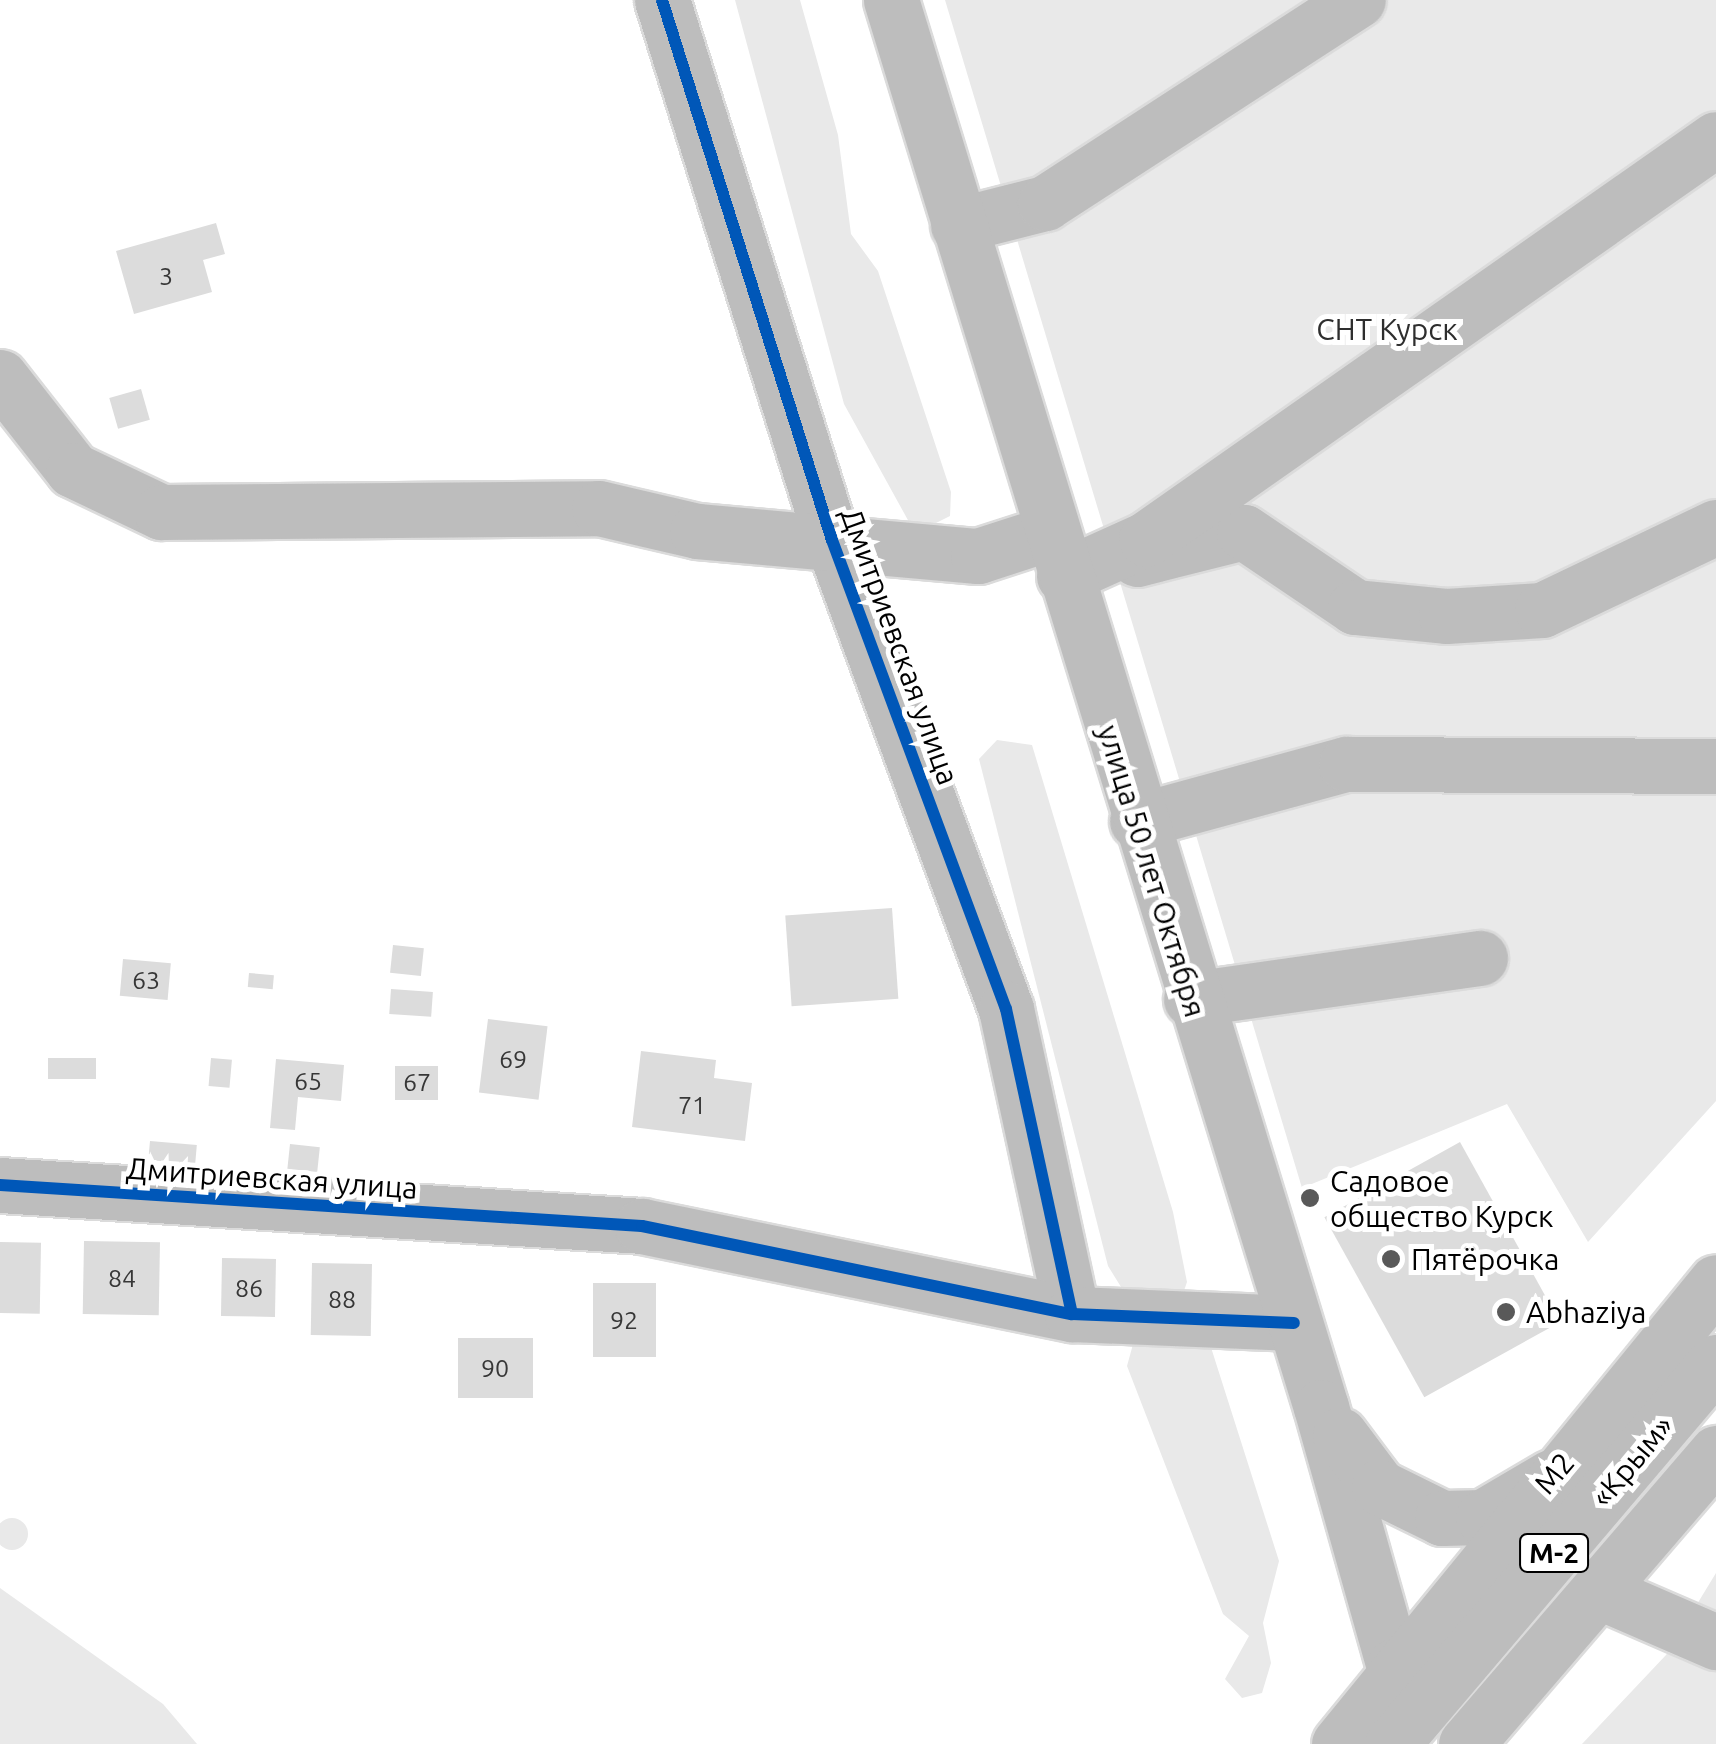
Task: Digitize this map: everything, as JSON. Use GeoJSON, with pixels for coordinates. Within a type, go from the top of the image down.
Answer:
{"type":"FeatureCollection","features":[{"type":"Feature","properties":{"kind":"main road","name":"Дмитриевская улица"},"geometry":{"type":"LineString","coordinates":[[662,0],[832,540],[1006,1009],[1072,1314]]}},
{"type":"Feature","properties":{"kind":"main road","name":"улица 50 лет Октября"},"geometry":{"type":"LineString","coordinates":[[891,0],[958,225],[1070,557],[1137,821],[1321,1407],[1394,1666],[1392,1744]]}},
{"type":"Feature","properties":{"kind":"main road"},"geometry":{"type":"LineString","coordinates":[[958,225],[1045,203],[1358,0]]}},
{"type":"Feature","properties":{"kind":"main road"},"geometry":{"type":"LineString","coordinates":[[1070,557],[1272,454],[1716,139]]}},
{"type":"Feature","properties":{"kind":"main road"},"geometry":{"type":"LineString","coordinates":[[0,377],[73,470],[161,512],[599,508],[697,531],[978,556],[1154,559],[1244,532],[1355,607],[1446,616],[1542,610],[1716,527]]}},
{"type":"Feature","properties":{"kind":"main road"},"geometry":{"type":"LineString","coordinates":[[1137,821],[1346,764],[1716,766]]}},
{"type":"Feature","properties":{"kind":"main road"},"geometry":{"type":"LineString","coordinates":[[1190,999],[1480,958]]}},
{"type":"Feature","properties":{"kind":"main road","name":"Дмитриевская улица"},"geometry":{"type":"LineString","coordinates":[[0,1185],[642,1226],[1072,1314],[1294,1323]]}},
{"type":"Feature","properties":{"kind":"main road","name":"М2"},"geometry":{"type":"LineString","coordinates":[[1339,1744],[1394,1666],[1716,1282]]}},
{"type":"Feature","properties":{"kind":"main road","name":"«Крым»"},"geometry":{"type":"LineString","coordinates":[[1392,1744],[1716,1362]]}},
{"type":"Feature","properties":{"kind":"main road"},"geometry":{"type":"LineString","coordinates":[[1321,1407],[1379,1488],[1442,1518],[1483,1517],[1550,1477]]}},
{"type":"Feature","properties":{"kind":"main road"},"geometry":{"type":"LineString","coordinates":[[1466,1744],[1716,1454]]}},
{"type":"Feature","properties":{"kind":"main road"},"geometry":{"type":"LineString","coordinates":[[1598,1592],[1716,1642]]}},
{"type":"Feature","properties":{"kind":"green space"},"geometry":{"type":"Polygon","coordinates":[[[735,0],[800,0],[838,135],[851,234],[878,271],[951,492],[950,516],[934,524],[909,522],[844,404],[735,0]]]}},
{"type":"Feature","properties":{"kind":"green space","name":"СНТ Курск"},"geometry":{"type":"Polygon","coordinates":[[[945,0],[1716,0],[1716,1101],[1588,1242],[1507,1104],[1302,1188],[945,0]]]}},
{"type":"Feature","properties":{"kind":"green space"},"geometry":{"type":"Polygon","coordinates":[[[997,740],[1032,745],[1173,1212],[1187,1282],[1179,1305],[1131,1303],[1108,1266],[979,759],[997,740]]]}},
{"type":"Feature","properties":{"kind":"green space"},"geometry":{"type":"Polygon","coordinates":[[[1135,1337],[1208,1338],[1279,1561],[1263,1623],[1271,1663],[1262,1693],[1242,1698],[1225,1679],[1249,1636],[1223,1614],[1127,1366],[1135,1337]]]}},
{"type":"Feature","properties":{"kind":"green space"},"geometry":{"type":"Polygon","coordinates":[[[12,1518],[23,1523],[28,1534],[23,1545],[12,1550],[1,1545],[-4,1534],[1,1523],[12,1518]]]}},
{"type":"Feature","properties":{"kind":"green space"},"geometry":{"type":"Polygon","coordinates":[[[1716,1573],[1716,1744],[1582,1744],[1666,1655],[1716,1573]]]}},
{"type":"Feature","properties":{"kind":"green space"},"geometry":{"type":"Polygon","coordinates":[[[0,1588],[163,1704],[197,1744],[0,1744],[0,1588]]]}},
{"type":"Feature","properties":{"kind":"building"},"geometry":{"type":"Polygon","coordinates":[[[216,223],[225,254],[203,260],[212,292],[134,314],[116,251],[216,223]]]}},
{"type":"Feature","properties":{"kind":"building"},"geometry":{"type":"Polygon","coordinates":[[[141,389],[150,420],[118,429],[109,398],[141,389]]]}},
{"type":"Feature","properties":{"kind":"building"},"geometry":{"type":"Polygon","coordinates":[[[892,908],[898,999],[792,1006],[785,915],[892,908]]]}},
{"type":"Feature","properties":{"kind":"building"},"geometry":{"type":"Polygon","coordinates":[[[393,945],[424,948],[421,976],[390,973],[393,945]]]}},
{"type":"Feature","properties":{"kind":"building"},"geometry":{"type":"Polygon","coordinates":[[[123,959],[171,963],[168,1000],[120,996],[123,959]]]}},
{"type":"Feature","properties":{"kind":"building"},"geometry":{"type":"Polygon","coordinates":[[[249,973],[274,975],[273,989],[248,987],[249,973]]]}},
{"type":"Feature","properties":{"kind":"building"},"geometry":{"type":"Polygon","coordinates":[[[391,989],[433,992],[431,1017],[389,1014],[391,989]]]}},
{"type":"Feature","properties":{"kind":"building"},"geometry":{"type":"Polygon","coordinates":[[[488,1019],[548,1026],[539,1100],[479,1092],[488,1019]]]}},
{"type":"Feature","properties":{"kind":"building"},"geometry":{"type":"Polygon","coordinates":[[[641,1051],[716,1060],[714,1078],[752,1083],[745,1141],[632,1127],[641,1051]]]}},
{"type":"Feature","properties":{"kind":"building"},"geometry":{"type":"Polygon","coordinates":[[[48,1058],[96,1058],[96,1079],[48,1079],[48,1058]]]}},
{"type":"Feature","properties":{"kind":"building"},"geometry":{"type":"Polygon","coordinates":[[[211,1058],[232,1060],[229,1088],[209,1086],[211,1058]]]}},
{"type":"Feature","properties":{"kind":"building"},"geometry":{"type":"Polygon","coordinates":[[[276,1059],[344,1065],[341,1101],[298,1097],[295,1130],[270,1128],[276,1059]]]}},
{"type":"Feature","properties":{"kind":"building"},"geometry":{"type":"Polygon","coordinates":[[[395,1066],[438,1066],[438,1100],[395,1100],[395,1066]]]}},
{"type":"Feature","properties":{"kind":"building"},"geometry":{"type":"Polygon","coordinates":[[[150,1141],[197,1145],[195,1164],[148,1160],[150,1141]]]}},
{"type":"Feature","properties":{"kind":"building"},"geometry":{"type":"Polygon","coordinates":[[[1460,1142],[1560,1322],[1424,1397],[1324,1217],[1460,1142]]]}},
{"type":"Feature","properties":{"kind":"building"},"geometry":{"type":"Polygon","coordinates":[[[290,1144],[320,1147],[317,1172],[287,1169],[290,1144]]]}},
{"type":"Feature","properties":{"kind":"building"},"geometry":{"type":"Polygon","coordinates":[[[84,1241],[160,1242],[159,1315],[83,1314],[84,1241]]]}},
{"type":"Feature","properties":{"kind":"building"},"geometry":{"type":"Polygon","coordinates":[[[0,1242],[41,1243],[40,1314],[0,1313],[0,1242]]]}},
{"type":"Feature","properties":{"kind":"building"},"geometry":{"type":"Polygon","coordinates":[[[222,1258],[276,1259],[275,1317],[221,1316],[222,1258]]]}},
{"type":"Feature","properties":{"kind":"building"},"geometry":{"type":"Polygon","coordinates":[[[312,1263],[372,1264],[371,1336],[311,1335],[312,1263]]]}},
{"type":"Feature","properties":{"kind":"building"},"geometry":{"type":"Polygon","coordinates":[[[593,1283],[656,1283],[656,1357],[593,1357],[593,1283]]]}},
{"type":"Feature","properties":{"kind":"building"},"geometry":{"type":"Polygon","coordinates":[[[458,1338],[533,1338],[533,1398],[458,1398],[458,1338]]]}},
{"type":"Feature","properties":{"kind":"cycle path"},"geometry":{"type":"LineString","coordinates":[[662,0],[832,540],[1006,1009],[1072,1314]]}},
{"type":"Feature","properties":{"kind":"cycle path"},"geometry":{"type":"LineString","coordinates":[[0,1185],[642,1226],[1072,1314],[1294,1323]]}},
{"type":"Feature","properties":{"kind":"place","name":"Садовое общество Курск"},"geometry":{"type":"Point","coordinates":[1310,1198]}},
{"type":"Feature","properties":{"kind":"place","name":"Пятёрочка"},"geometry":{"type":"Point","coordinates":[1391,1259]}},
{"type":"Feature","properties":{"kind":"place","name":"Abhaziya"},"geometry":{"type":"Point","coordinates":[1506,1312]}}]}
